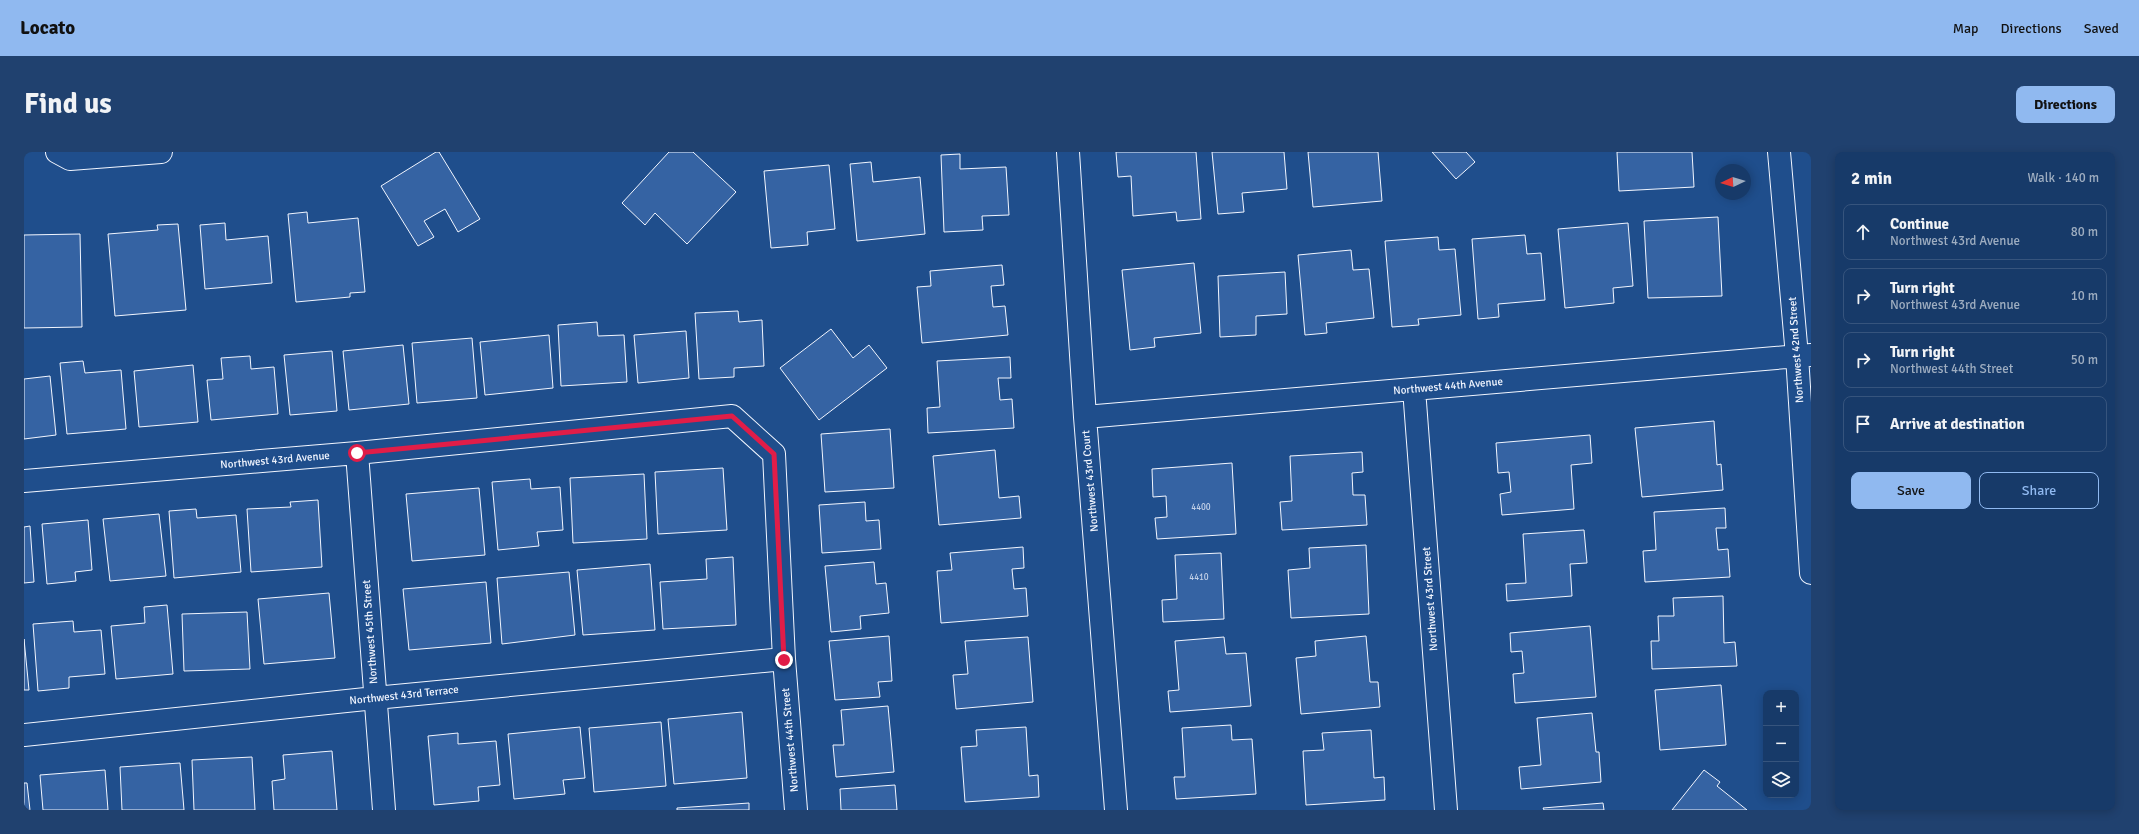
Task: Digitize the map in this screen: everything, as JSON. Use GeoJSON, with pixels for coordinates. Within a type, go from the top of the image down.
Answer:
{"type":"FeatureCollection","features":[{"type":"Feature","properties":{"kind":"street"},"geometry":{"type":"LineString","coordinates":[[57,152],[70,159],[161,152]]}},
{"type":"Feature","properties":{"kind":"street","name":"Northwest 43rd Court"},"geometry":{"type":"LineString","coordinates":[[1068,152],[1085,417],[1116,810]]}},
{"type":"Feature","properties":{"kind":"street","name":"Northwest 42nd Street"},"geometry":{"type":"LineString","coordinates":[[1779,152],[1804,355],[1811,573]]}},
{"type":"Feature","properties":{"kind":"street","name":"Northwest 44th Avenue"},"geometry":{"type":"LineString","coordinates":[[1085,417],[1804,355]]}},
{"type":"Feature","properties":{"kind":"street","name":"Northwest 43rd Street"},"geometry":{"type":"LineString","coordinates":[[1414,389],[1446,810]]}},
{"type":"Feature","properties":{"kind":"street","name":"Northwest 43rd Avenue"},"geometry":{"type":"LineString","coordinates":[[24,481],[357,453],[732,416],[774,454]]}},
{"type":"Feature","properties":{"kind":"street","name":"Northwest 45th Street"},"geometry":{"type":"LineString","coordinates":[[357,453],[384,810]]}},
{"type":"Feature","properties":{"kind":"street","name":"Northwest 44th Street"},"geometry":{"type":"LineString","coordinates":[[774,454],[784,660],[796,810]]}},
{"type":"Feature","properties":{"kind":"street","name":"Northwest 43rd Terrace"},"geometry":{"type":"LineString","coordinates":[[24,735],[375,698],[784,660]]}},
{"type":"Feature","properties":{"kind":"building"},"geometry":{"type":"Polygon","coordinates":[[[436,152],[439,152],[480,219],[458,232],[445,209],[424,221],[434,237],[418,246],[381,186],[436,152]]]}},
{"type":"Feature","properties":{"kind":"building"},"geometry":{"type":"Polygon","coordinates":[[[669,152],[693,152],[736,192],[687,244],[655,213],[645,225],[622,203],[669,152]]]}},
{"type":"Feature","properties":{"kind":"building"},"geometry":{"type":"Polygon","coordinates":[[[1116,152],[1196,152],[1201,219],[1177,221],[1176,212],[1133,216],[1131,176],[1118,177],[1116,152]]]}},
{"type":"Feature","properties":{"kind":"building"},"geometry":{"type":"Polygon","coordinates":[[[1212,152],[1284,152],[1287,189],[1242,193],[1244,212],[1218,214],[1212,152]]]}},
{"type":"Feature","properties":{"kind":"building"},"geometry":{"type":"Polygon","coordinates":[[[1308,152],[1378,152],[1382,201],[1313,207],[1308,152]]]}},
{"type":"Feature","properties":{"kind":"building"},"geometry":{"type":"Polygon","coordinates":[[[1432,152],[1466,152],[1475,162],[1456,179],[1432,152]]]}},
{"type":"Feature","properties":{"kind":"building"},"geometry":{"type":"Polygon","coordinates":[[[1617,152],[1692,152],[1694,187],[1619,191],[1617,152]]]}},
{"type":"Feature","properties":{"kind":"building"},"geometry":{"type":"Polygon","coordinates":[[[960,154],[960,169],[1006,167],[1009,215],[982,216],[983,230],[944,232],[941,155],[960,154]]]}},
{"type":"Feature","properties":{"kind":"building"},"geometry":{"type":"Polygon","coordinates":[[[871,162],[873,182],[920,177],[925,234],[857,241],[850,164],[871,162]]]}},
{"type":"Feature","properties":{"kind":"building"},"geometry":{"type":"Polygon","coordinates":[[[829,165],[835,229],[807,232],[808,245],[771,248],[764,171],[829,165]]]}},
{"type":"Feature","properties":{"kind":"building"},"geometry":{"type":"Polygon","coordinates":[[[307,212],[308,223],[358,218],[365,292],[350,293],[350,297],[296,302],[288,214],[307,212]]]}},
{"type":"Feature","properties":{"kind":"building"},"geometry":{"type":"Polygon","coordinates":[[[1718,217],[1722,296],[1648,298],[1644,221],[1718,217]]]}},
{"type":"Feature","properties":{"kind":"building"},"geometry":{"type":"Polygon","coordinates":[[[225,223],[226,240],[268,236],[272,283],[205,289],[200,225],[225,223]]]}},
{"type":"Feature","properties":{"kind":"building"},"geometry":{"type":"Polygon","coordinates":[[[1628,223],[1633,286],[1613,288],[1614,303],[1565,308],[1558,229],[1628,223]]]}},
{"type":"Feature","properties":{"kind":"building"},"geometry":{"type":"Polygon","coordinates":[[[178,224],[186,310],[115,316],[108,234],[158,230],[157,225],[178,224]]]}},
{"type":"Feature","properties":{"kind":"building"},"geometry":{"type":"Polygon","coordinates":[[[80,234],[82,327],[24,328],[24,235],[80,234]]]}},
{"type":"Feature","properties":{"kind":"building"},"geometry":{"type":"Polygon","coordinates":[[[1525,235],[1527,254],[1541,253],[1545,300],[1498,304],[1499,317],[1478,319],[1472,239],[1525,235]]]}},
{"type":"Feature","properties":{"kind":"building"},"geometry":{"type":"Polygon","coordinates":[[[1438,237],[1439,250],[1455,249],[1461,315],[1418,319],[1419,325],[1392,327],[1385,241],[1438,237]]]}},
{"type":"Feature","properties":{"kind":"building"},"geometry":{"type":"Polygon","coordinates":[[[1351,250],[1353,270],[1369,269],[1374,318],[1326,323],[1327,333],[1305,335],[1298,255],[1351,250]]]}},
{"type":"Feature","properties":{"kind":"building"},"geometry":{"type":"Polygon","coordinates":[[[1194,263],[1201,333],[1154,338],[1155,347],[1130,350],[1122,270],[1194,263]]]}},
{"type":"Feature","properties":{"kind":"building"},"geometry":{"type":"Polygon","coordinates":[[[1002,265],[1004,285],[991,286],[993,307],[1005,306],[1008,335],[922,343],[917,287],[931,286],[930,271],[1002,265]]]}},
{"type":"Feature","properties":{"kind":"building"},"geometry":{"type":"Polygon","coordinates":[[[1285,272],[1287,314],[1256,316],[1256,335],[1220,337],[1218,276],[1285,272]]]}},
{"type":"Feature","properties":{"kind":"building"},"geometry":{"type":"Polygon","coordinates":[[[738,311],[739,322],[762,320],[764,366],[734,368],[734,377],[699,379],[695,313],[738,311]]]}},
{"type":"Feature","properties":{"kind":"building"},"geometry":{"type":"Polygon","coordinates":[[[597,322],[598,336],[624,335],[627,382],[561,386],[558,325],[597,322]]]}},
{"type":"Feature","properties":{"kind":"building"},"geometry":{"type":"Polygon","coordinates":[[[831,329],[853,358],[869,345],[887,368],[819,420],[780,368],[831,329]]]}},
{"type":"Feature","properties":{"kind":"building"},"geometry":{"type":"Polygon","coordinates":[[[686,331],[689,378],[638,383],[634,335],[686,331]]]}},
{"type":"Feature","properties":{"kind":"building"},"geometry":{"type":"Polygon","coordinates":[[[549,335],[553,388],[485,395],[480,342],[549,335]]]}},
{"type":"Feature","properties":{"kind":"building"},"geometry":{"type":"Polygon","coordinates":[[[472,338],[477,398],[417,403],[412,343],[472,338]]]}},
{"type":"Feature","properties":{"kind":"building"},"geometry":{"type":"Polygon","coordinates":[[[403,345],[409,404],[349,410],[343,351],[403,345]]]}},
{"type":"Feature","properties":{"kind":"building"},"geometry":{"type":"Polygon","coordinates":[[[332,351],[337,411],[290,415],[284,355],[332,351]]]}},
{"type":"Feature","properties":{"kind":"building"},"geometry":{"type":"Polygon","coordinates":[[[250,356],[251,369],[274,367],[278,414],[211,420],[207,380],[223,379],[221,358],[250,356]]]}},
{"type":"Feature","properties":{"kind":"building"},"geometry":{"type":"Polygon","coordinates":[[[1010,357],[1011,378],[998,378],[1000,400],[1012,399],[1014,428],[928,433],[927,408],[940,407],[937,361],[1010,357]]]}},
{"type":"Feature","properties":{"kind":"building"},"geometry":{"type":"Polygon","coordinates":[[[83,361],[85,373],[121,370],[126,429],[67,434],[60,363],[83,361]]]}},
{"type":"Feature","properties":{"kind":"building"},"geometry":{"type":"Polygon","coordinates":[[[193,365],[198,422],[139,427],[134,371],[193,365]]]}},
{"type":"Feature","properties":{"kind":"building"},"geometry":{"type":"Polygon","coordinates":[[[50,376],[56,435],[24,439],[24,379],[50,376]]]}},
{"type":"Feature","properties":{"kind":"building"},"geometry":{"type":"Polygon","coordinates":[[[1714,421],[1717,465],[1721,464],[1723,490],[1642,497],[1635,428],[1714,421]]]}},
{"type":"Feature","properties":{"kind":"building"},"geometry":{"type":"Polygon","coordinates":[[[890,429],[894,488],[825,492],[821,434],[890,429]]]}},
{"type":"Feature","properties":{"kind":"building"},"geometry":{"type":"Polygon","coordinates":[[[1590,435],[1592,463],[1571,465],[1574,509],[1502,515],[1500,494],[1511,492],[1509,472],[1498,473],[1496,443],[1590,435]]]}},
{"type":"Feature","properties":{"kind":"building"},"geometry":{"type":"Polygon","coordinates":[[[995,450],[999,498],[1019,496],[1021,518],[939,525],[933,456],[995,450]]]}},
{"type":"Feature","properties":{"kind":"building"},"geometry":{"type":"Polygon","coordinates":[[[1362,452],[1363,472],[1352,473],[1353,495],[1365,495],[1367,525],[1282,530],[1280,502],[1292,501],[1290,456],[1362,452]]]}},
{"type":"Feature","properties":{"kind":"building"},"geometry":{"type":"Polygon","coordinates":[[[1232,463],[1236,534],[1157,539],[1155,518],[1167,517],[1166,496],[1153,497],[1152,469],[1232,463]]]}},
{"type":"Feature","properties":{"kind":"building"},"geometry":{"type":"Polygon","coordinates":[[[723,468],[727,530],[658,534],[655,472],[723,468]]]}},
{"type":"Feature","properties":{"kind":"building"},"geometry":{"type":"Polygon","coordinates":[[[644,474],[647,539],[573,543],[570,478],[644,474]]]}},
{"type":"Feature","properties":{"kind":"building"},"geometry":{"type":"Polygon","coordinates":[[[530,479],[531,489],[560,487],[563,530],[537,532],[539,546],[498,550],[492,482],[530,479]]]}},
{"type":"Feature","properties":{"kind":"building"},"geometry":{"type":"Polygon","coordinates":[[[479,488],[485,555],[412,561],[406,494],[479,488]]]}},
{"type":"Feature","properties":{"kind":"building"},"geometry":{"type":"Polygon","coordinates":[[[318,500],[322,567],[251,572],[247,509],[291,507],[290,502],[318,500]]]}},
{"type":"Feature","properties":{"kind":"building"},"geometry":{"type":"Polygon","coordinates":[[[865,502],[866,521],[879,520],[881,549],[822,553],[819,505],[865,502]]]}},
{"type":"Feature","properties":{"kind":"building"},"geometry":{"type":"Polygon","coordinates":[[[1725,508],[1726,528],[1716,528],[1718,550],[1728,549],[1730,577],[1645,582],[1643,551],[1656,550],[1654,512],[1725,508]]]}},
{"type":"Feature","properties":{"kind":"building"},"geometry":{"type":"Polygon","coordinates":[[[196,509],[197,518],[236,515],[241,572],[174,578],[169,511],[196,509]]]}},
{"type":"Feature","properties":{"kind":"building"},"geometry":{"type":"Polygon","coordinates":[[[159,514],[166,576],[110,581],[103,519],[159,514]]]}},
{"type":"Feature","properties":{"kind":"building"},"geometry":{"type":"Polygon","coordinates":[[[88,520],[92,570],[75,572],[76,581],[47,584],[42,524],[88,520]]]}},
{"type":"Feature","properties":{"kind":"building"},"geometry":{"type":"Polygon","coordinates":[[[30,526],[34,582],[24,583],[24,527],[30,526]]]}},
{"type":"Feature","properties":{"kind":"building"},"geometry":{"type":"Polygon","coordinates":[[[1584,530],[1587,563],[1570,564],[1572,596],[1507,601],[1506,584],[1526,583],[1523,534],[1584,530]]]}},
{"type":"Feature","properties":{"kind":"building"},"geometry":{"type":"Polygon","coordinates":[[[1366,545],[1369,614],[1291,618],[1288,570],[1310,568],[1309,548],[1366,545]]]}},
{"type":"Feature","properties":{"kind":"building"},"geometry":{"type":"Polygon","coordinates":[[[1023,547],[1024,568],[1012,569],[1014,589],[1026,588],[1028,616],[941,623],[937,571],[952,570],[950,553],[1023,547]]]}},
{"type":"Feature","properties":{"kind":"building"},"geometry":{"type":"Polygon","coordinates":[[[1221,553],[1224,619],[1163,622],[1162,600],[1177,599],[1175,555],[1221,553]]]}},
{"type":"Feature","properties":{"kind":"building"},"geometry":{"type":"Polygon","coordinates":[[[733,557],[736,625],[663,629],[660,582],[707,579],[706,559],[733,557]]]}},
{"type":"Feature","properties":{"kind":"building"},"geometry":{"type":"Polygon","coordinates":[[[874,562],[876,584],[886,583],[889,613],[860,616],[861,629],[831,632],[825,566],[874,562]]]}},
{"type":"Feature","properties":{"kind":"building"},"geometry":{"type":"Polygon","coordinates":[[[650,564],[655,630],[583,635],[577,570],[650,564]]]}},
{"type":"Feature","properties":{"kind":"building"},"geometry":{"type":"Polygon","coordinates":[[[569,572],[575,635],[502,644],[497,578],[569,572]]]}},
{"type":"Feature","properties":{"kind":"building"},"geometry":{"type":"Polygon","coordinates":[[[486,582],[491,643],[409,650],[403,589],[486,582]]]}},
{"type":"Feature","properties":{"kind":"building"},"geometry":{"type":"Polygon","coordinates":[[[329,593],[335,658],[264,664],[258,599],[329,593]]]}},
{"type":"Feature","properties":{"kind":"building"},"geometry":{"type":"Polygon","coordinates":[[[1723,596],[1724,643],[1735,642],[1737,666],[1652,669],[1651,641],[1659,641],[1658,616],[1674,616],[1673,598],[1723,596]]]}},
{"type":"Feature","properties":{"kind":"building"},"geometry":{"type":"Polygon","coordinates":[[[167,605],[173,674],[116,679],[111,626],[145,623],[144,607],[167,605]]]}},
{"type":"Feature","properties":{"kind":"building"},"geometry":{"type":"Polygon","coordinates":[[[247,612],[250,669],[184,671],[182,614],[247,612]]]}},
{"type":"Feature","properties":{"kind":"building"},"geometry":{"type":"Polygon","coordinates":[[[73,621],[74,632],[101,630],[105,674],[69,677],[69,688],[38,691],[33,624],[73,621]]]}},
{"type":"Feature","properties":{"kind":"building"},"geometry":{"type":"Polygon","coordinates":[[[1590,626],[1596,697],[1515,703],[1513,674],[1524,673],[1522,651],[1511,652],[1510,633],[1590,626]]]}},
{"type":"Feature","properties":{"kind":"building"},"geometry":{"type":"Polygon","coordinates":[[[889,636],[892,681],[878,682],[880,697],[835,700],[829,641],[889,636]]]}},
{"type":"Feature","properties":{"kind":"building"},"geometry":{"type":"Polygon","coordinates":[[[1366,636],[1370,682],[1378,682],[1380,707],[1301,714],[1296,658],[1316,656],[1315,641],[1366,636]]]}},
{"type":"Feature","properties":{"kind":"building"},"geometry":{"type":"Polygon","coordinates":[[[1028,637],[1033,702],[956,709],[953,675],[968,674],[965,641],[1028,637]]]}},
{"type":"Feature","properties":{"kind":"building"},"geometry":{"type":"Polygon","coordinates":[[[1224,637],[1226,654],[1246,653],[1251,706],[1170,712],[1168,691],[1179,690],[1175,641],[1224,637]]]}},
{"type":"Feature","properties":{"kind":"building"},"geometry":{"type":"Polygon","coordinates":[[[24,639],[29,690],[24,690],[24,639]]]}},
{"type":"Feature","properties":{"kind":"building"},"geometry":{"type":"Polygon","coordinates":[[[1721,685],[1726,745],[1660,750],[1655,690],[1721,685]]]}},
{"type":"Feature","properties":{"kind":"building"},"geometry":{"type":"Polygon","coordinates":[[[888,706],[894,772],[836,777],[833,745],[844,745],[841,710],[888,706]]]}},
{"type":"Feature","properties":{"kind":"building"},"geometry":{"type":"Polygon","coordinates":[[[742,712],[747,778],[674,784],[668,719],[742,712]]]}},
{"type":"Feature","properties":{"kind":"building"},"geometry":{"type":"Polygon","coordinates":[[[1592,713],[1596,752],[1599,752],[1601,782],[1521,789],[1519,767],[1541,765],[1537,718],[1592,713]]]}},
{"type":"Feature","properties":{"kind":"building"},"geometry":{"type":"Polygon","coordinates":[[[661,722],[666,786],[594,792],[589,728],[661,722]]]}},
{"type":"Feature","properties":{"kind":"building"},"geometry":{"type":"Polygon","coordinates":[[[1231,725],[1232,740],[1252,739],[1256,794],[1176,799],[1174,777],[1185,777],[1182,728],[1231,725]]]}},
{"type":"Feature","properties":{"kind":"building"},"geometry":{"type":"Polygon","coordinates":[[[580,727],[585,778],[563,780],[565,794],[514,799],[508,734],[580,727]]]}},
{"type":"Feature","properties":{"kind":"building"},"geometry":{"type":"Polygon","coordinates":[[[1026,727],[1029,776],[1038,775],[1039,797],[965,802],[961,747],[977,746],[976,730],[1026,727]]]}},
{"type":"Feature","properties":{"kind":"building"},"geometry":{"type":"Polygon","coordinates":[[[1371,730],[1374,778],[1384,777],[1385,800],[1306,805],[1303,751],[1324,750],[1322,733],[1371,730]]]}},
{"type":"Feature","properties":{"kind":"building"},"geometry":{"type":"Polygon","coordinates":[[[458,733],[458,744],[496,741],[500,785],[478,787],[479,801],[434,805],[428,736],[458,733]]]}},
{"type":"Feature","properties":{"kind":"building"},"geometry":{"type":"Polygon","coordinates":[[[332,751],[337,810],[274,810],[272,781],[285,779],[283,755],[332,751]]]}},
{"type":"Feature","properties":{"kind":"building"},"geometry":{"type":"Polygon","coordinates":[[[252,757],[255,810],[194,810],[192,760],[252,757]]]}},
{"type":"Feature","properties":{"kind":"building"},"geometry":{"type":"Polygon","coordinates":[[[180,763],[184,810],[122,810],[120,767],[180,763]]]}},
{"type":"Feature","properties":{"kind":"building"},"geometry":{"type":"Polygon","coordinates":[[[105,770],[108,810],[43,810],[40,775],[105,770]]]}},
{"type":"Feature","properties":{"kind":"building"},"geometry":{"type":"Polygon","coordinates":[[[1704,770],[1720,782],[1717,786],[1747,810],[1672,810],[1704,770]]]}},
{"type":"Feature","properties":{"kind":"building"},"geometry":{"type":"Polygon","coordinates":[[[24,783],[27,783],[30,810],[24,810],[24,783]]]}},
{"type":"Feature","properties":{"kind":"building"},"geometry":{"type":"Polygon","coordinates":[[[895,785],[897,810],[841,810],[840,789],[895,785]]]}},
{"type":"Feature","properties":{"kind":"building"},"geometry":{"type":"Polygon","coordinates":[[[749,803],[749,810],[677,810],[677,808],[749,803]]]}},
{"type":"Feature","properties":{"kind":"building"},"geometry":{"type":"Polygon","coordinates":[[[1603,803],[1604,810],[1544,810],[1543,808],[1603,803]]]}},
{"type":"Feature","properties":{"kind":"route"},"geometry":{"type":"LineString","coordinates":[[357,453],[732,416],[774,454],[784,660]]}}]}
